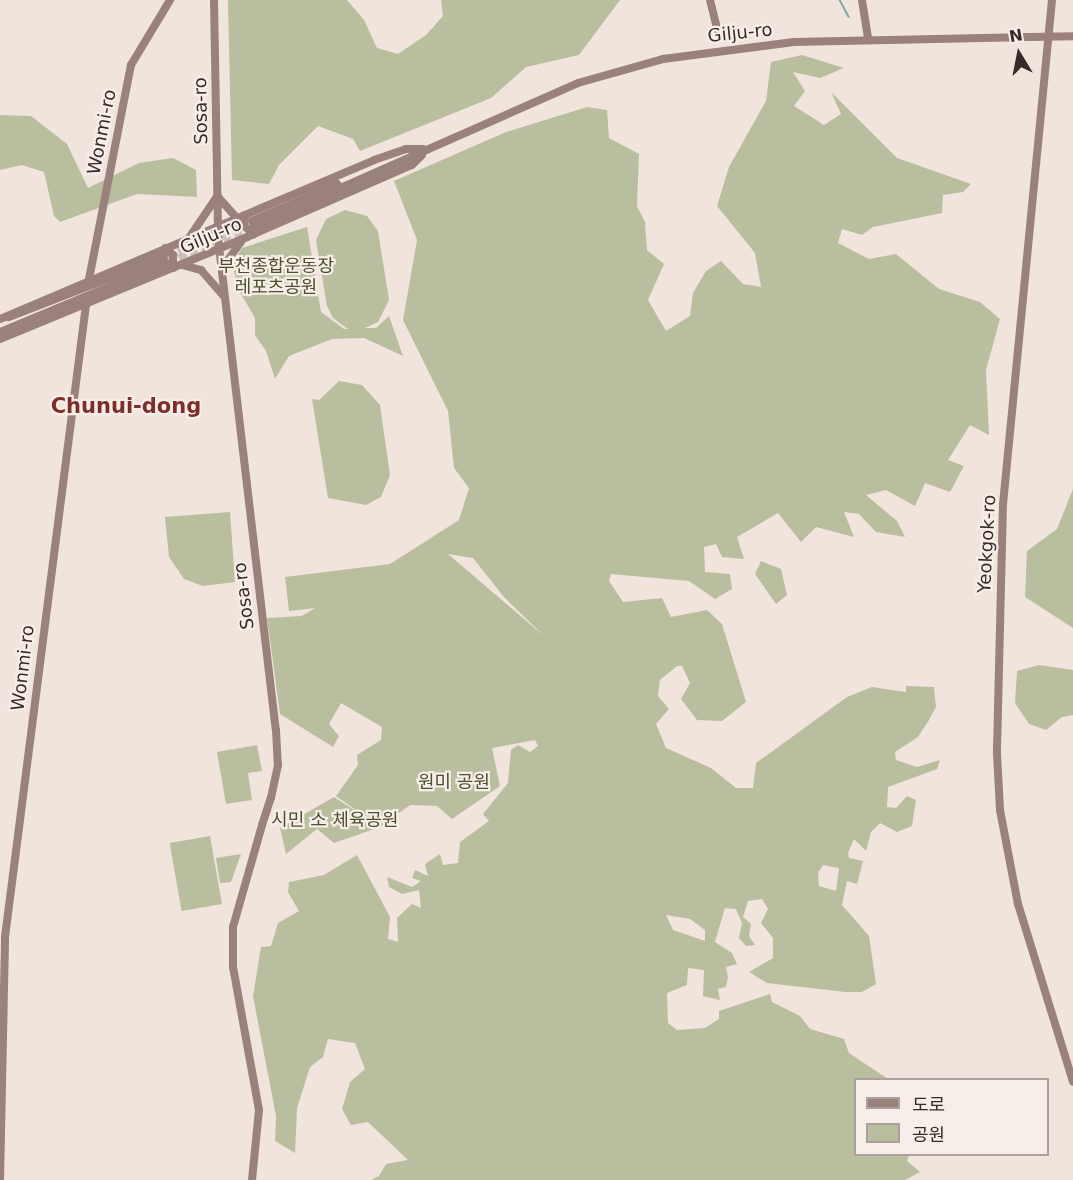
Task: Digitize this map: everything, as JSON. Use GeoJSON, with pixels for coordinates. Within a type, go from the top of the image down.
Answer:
{"type":"FeatureCollection","features":[{"type":"Feature","properties":{"kind":"street","name":"Wonmi-ro"},"geometry":{"type":"LineString","coordinates":[[88,279],[131,65],[170,0]]}},
{"type":"Feature","properties":{"kind":"street","name":"Sosa-ro"},"geometry":{"type":"LineString","coordinates":[[214,0],[217,228],[276,730],[278,765],[272,797],[233,927],[233,967],[259,1110],[252,1180]]}},
{"type":"Feature","properties":{"kind":"street"},"geometry":{"type":"LineString","coordinates":[[710,0],[719,36]]}},
{"type":"Feature","properties":{"kind":"street"},"geometry":{"type":"LineString","coordinates":[[862,0],[868,39]]}},
{"type":"Feature","properties":{"kind":"street","name":"Yeokgok-ro"},"geometry":{"type":"LineString","coordinates":[[1052,0],[1004,504],[997,754],[1000,810],[1018,904],[1073,1082]]}},
{"type":"Feature","properties":{"kind":"street","name":"Gilju-ro"},"geometry":{"type":"LineString","coordinates":[[0,320],[88,279],[219,248],[252,229],[397,158],[428,149],[621,69],[700,52],[868,39],[1073,36]]}},
{"type":"Feature","properties":{"kind":"street","name":"Gilju-ro"},"geometry":{"type":"LineString","coordinates":[[0,339],[86,305],[170,260],[189,239],[374,160],[406,149],[428,149]]}},
{"type":"Feature","properties":{"kind":"street","name":"Gilju-ro"},"geometry":{"type":"LineString","coordinates":[[252,229],[412,165],[428,149]]}},
{"type":"Feature","properties":{"kind":"street"},"geometry":{"type":"LineString","coordinates":[[189,239],[217,196],[241,217],[244,226],[252,229],[221,270]]}},
{"type":"Feature","properties":{"kind":"street","name":"Gilju-ro"},"geometry":{"type":"LineString","coordinates":[[0,320],[170,260]]}},
{"type":"Feature","properties":{"kind":"street","name":"Gilju-ro"},"geometry":{"type":"LineString","coordinates":[[0,332],[170,260]]}},
{"type":"Feature","properties":{"kind":"street"},"geometry":{"type":"LineString","coordinates":[[170,260],[201,270],[224,297]]}},
{"type":"Feature","properties":{"kind":"street","name":"Wonmi-ro"},"geometry":{"type":"LineString","coordinates":[[0,1180],[2,937],[86,305]]}},
{"type":"Feature","properties":{"kind":"street"},"geometry":{"type":"LineString","coordinates":[[73,310],[84,320]]}},
{"type":"Feature","properties":{"kind":"green space"},"geometry":{"type":"Polygon","coordinates":[[[228,0],[347,0],[364,20],[377,48],[398,54],[426,35],[443,16],[441,0],[620,0],[579,55],[526,67],[491,98],[360,151],[353,139],[318,126],[279,165],[269,184],[232,180],[228,0]]]}},
{"type":"Feature","properties":{"kind":"green space"},"geometry":{"type":"Polygon","coordinates":[[[802,55],[844,68],[820,78],[793,72],[805,91],[794,106],[824,125],[841,114],[831,92],[897,158],[971,184],[963,192],[943,195],[942,213],[873,227],[862,235],[842,229],[838,243],[869,259],[896,254],[939,289],[980,302],[1000,319],[986,370],[989,435],[970,425],[948,460],[964,466],[950,492],[925,483],[915,506],[886,490],[866,495],[897,521],[905,537],[876,532],[859,514],[844,512],[854,537],[816,527],[801,542],[778,513],[737,537],[744,559],[722,557],[716,544],[704,547],[705,572],[730,574],[732,589],[715,599],[689,581],[611,574],[609,581],[623,602],[662,598],[671,617],[707,610],[722,624],[746,702],[722,721],[697,720],[681,699],[690,683],[682,666],[677,666],[660,680],[658,696],[669,709],[656,724],[666,748],[711,768],[736,788],[753,788],[756,763],[847,697],[872,687],[906,692],[906,686],[934,687],[936,707],[929,720],[918,737],[895,752],[896,760],[917,767],[940,760],[937,769],[888,787],[887,807],[896,808],[907,796],[916,800],[912,826],[897,832],[880,823],[871,832],[866,851],[854,839],[848,853],[849,858],[863,861],[857,884],[847,881],[842,905],[869,936],[876,984],[862,992],[845,992],[767,983],[749,972],[773,958],[773,938],[761,923],[768,909],[762,899],[748,901],[743,917],[751,924],[749,936],[755,945],[746,946],[739,938],[742,923],[736,909],[725,908],[715,942],[732,953],[737,964],[726,967],[728,977],[726,987],[718,989],[720,1000],[703,996],[704,970],[688,968],[687,985],[667,993],[668,1023],[677,1030],[705,1028],[719,1019],[719,1011],[770,994],[772,1002],[800,1016],[810,1029],[844,1039],[849,1053],[886,1078],[854,1078],[854,1156],[909,1156],[907,1161],[920,1172],[905,1180],[371,1180],[379,1176],[386,1164],[408,1160],[368,1122],[351,1125],[342,1109],[350,1082],[365,1069],[355,1043],[328,1039],[323,1057],[310,1067],[297,1108],[295,1153],[275,1141],[276,1116],[253,996],[261,947],[271,946],[278,923],[299,911],[288,892],[289,882],[324,875],[357,855],[390,917],[388,939],[398,942],[397,918],[412,904],[421,908],[419,890],[402,894],[389,887],[387,877],[412,887],[421,881],[412,878],[415,870],[428,876],[425,864],[440,854],[443,865],[458,863],[460,842],[489,821],[483,814],[508,783],[511,750],[518,745],[530,752],[538,746],[535,740],[492,748],[500,786],[452,819],[437,806],[410,805],[380,827],[334,843],[317,829],[286,854],[280,828],[334,797],[371,821],[336,796],[358,765],[357,755],[381,740],[382,727],[341,703],[329,724],[339,736],[333,747],[280,714],[267,618],[302,616],[315,608],[289,611],[285,577],[390,564],[459,520],[469,488],[454,468],[448,411],[403,320],[417,240],[394,181],[506,132],[587,107],[607,110],[609,138],[639,154],[637,206],[645,222],[647,250],[664,264],[648,300],[666,331],[690,316],[693,293],[706,271],[721,261],[743,284],[761,287],[755,253],[717,206],[729,167],[766,101],[771,62],[802,55]],[[448,554],[544,636],[504,597],[473,558],[448,554]],[[823,865],[818,873],[819,886],[836,891],[839,868],[823,865]],[[666,915],[673,930],[705,941],[705,930],[690,919],[666,915]]]}},
{"type":"Feature","properties":{"kind":"green space"},"geometry":{"type":"Polygon","coordinates":[[[0,115],[31,116],[67,144],[88,188],[139,163],[173,158],[196,170],[197,197],[137,194],[60,222],[54,216],[44,172],[22,165],[0,170],[0,115]]]}},
{"type":"Feature","properties":{"kind":"green space","name":"부천종합운동장 레포츠공원"},"geometry":{"type":"Polygon","coordinates":[[[345,210],[367,216],[378,231],[389,300],[378,322],[365,328],[376,328],[389,316],[403,356],[364,338],[332,339],[289,356],[275,379],[266,351],[255,335],[255,318],[237,287],[233,264],[242,248],[307,227],[321,312],[344,329],[348,329],[333,318],[327,306],[316,240],[326,219],[345,210]]]}},
{"type":"Feature","properties":{"kind":"green space"},"geometry":{"type":"Polygon","coordinates":[[[339,381],[362,385],[380,405],[390,475],[381,497],[366,505],[328,498],[312,399],[319,400],[339,381]]]}},
{"type":"Feature","properties":{"kind":"green space"},"geometry":{"type":"Polygon","coordinates":[[[1073,489],[1073,628],[1025,597],[1027,551],[1057,529],[1073,489]]]}},
{"type":"Feature","properties":{"kind":"green space"},"geometry":{"type":"Polygon","coordinates":[[[230,512],[235,582],[203,586],[184,579],[169,557],[165,517],[230,512]]]}},
{"type":"Feature","properties":{"kind":"green space"},"geometry":{"type":"Polygon","coordinates":[[[761,561],[781,569],[787,595],[776,604],[755,574],[761,561]]]}},
{"type":"Feature","properties":{"kind":"green space"},"geometry":{"type":"Polygon","coordinates":[[[1039,665],[1073,670],[1073,715],[1062,717],[1046,730],[1029,724],[1015,703],[1017,671],[1039,665]]]}},
{"type":"Feature","properties":{"kind":"green space"},"geometry":{"type":"Polygon","coordinates":[[[257,745],[262,771],[248,773],[252,800],[226,804],[217,752],[257,745]]]}},
{"type":"Feature","properties":{"kind":"green space"},"geometry":{"type":"Polygon","coordinates":[[[210,836],[222,904],[182,911],[170,843],[210,836]]]}},
{"type":"Feature","properties":{"kind":"green space"},"geometry":{"type":"Polygon","coordinates":[[[241,854],[231,882],[220,883],[216,858],[241,854]]]}},
{"type":"Feature","properties":{"kind":"waterway"},"geometry":{"type":"LineString","coordinates":[[840,0],[849,17]]}},
{"type":"Feature","properties":{"kind":"tunnel"},"geometry":{"type":"LineString","coordinates":[[167,256],[248,222]]}},
{"type":"Feature","properties":{"kind":"tunnel"},"geometry":{"type":"LineString","coordinates":[[168,263],[251,228]]}},
{"type":"Feature","properties":{"kind":"district","name":"Chunui-dong"},"geometry":{"type":"Point","coordinates":[126,406]}},
{"type":"Feature","properties":{"kind":"park label","name":"원미 공원"},"geometry":{"type":"Point","coordinates":[454,782]}},
{"type":"Feature","properties":{"kind":"park label","name":"시민 소 체육공원"},"geometry":{"type":"Point","coordinates":[335,820]}}]}
